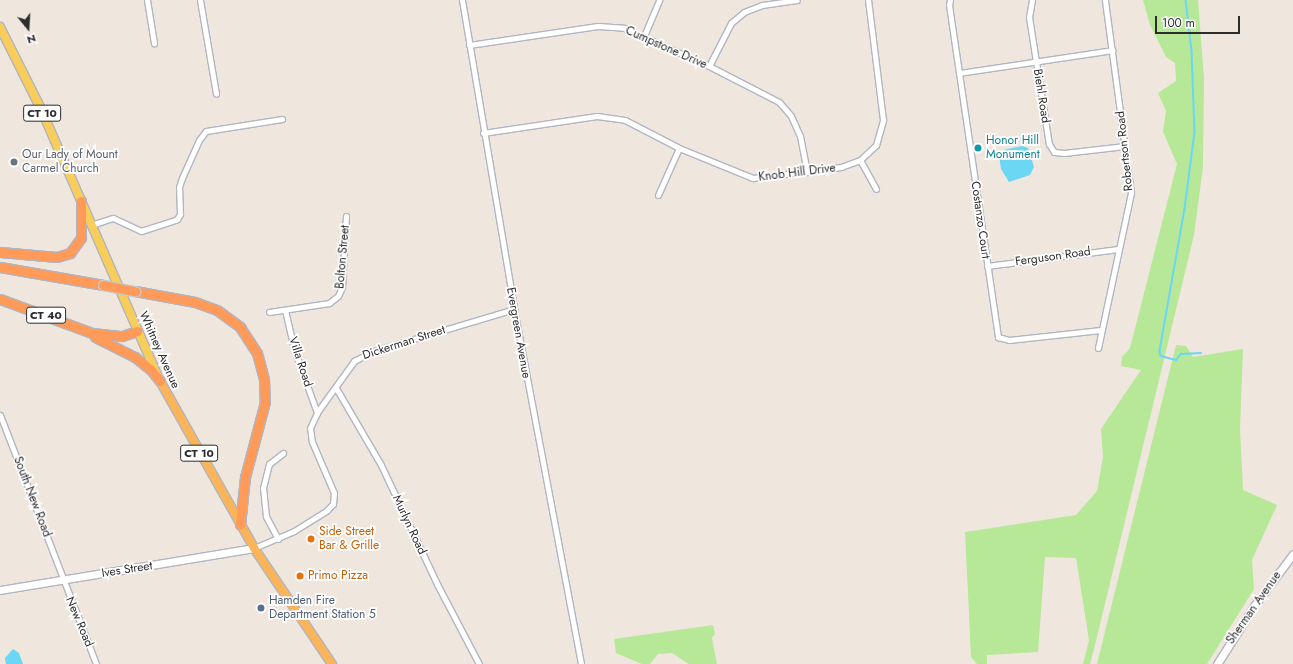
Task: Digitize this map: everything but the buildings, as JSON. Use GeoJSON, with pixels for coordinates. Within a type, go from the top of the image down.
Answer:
{"type":"FeatureCollection","features":[{"type":"Feature","properties":{"kind":"highway"},"geometry":{"type":"LineString","coordinates":[[0,252],[53,257],[70,253],[81,238],[81,201]]}},
{"type":"Feature","properties":{"kind":"highway"},"geometry":{"type":"LineString","coordinates":[[0,267],[195,302],[217,310],[240,328],[257,353],[264,376],[265,402],[245,477],[240,525]]}},
{"type":"Feature","properties":{"kind":"highway","name":"CT 40"},"geometry":{"type":"LineString","coordinates":[[0,299],[92,333]]}},
{"type":"Feature","properties":{"kind":"highway"},"geometry":{"type":"LineString","coordinates":[[92,333],[122,336],[137,331]]}},
{"type":"Feature","properties":{"kind":"highway"},"geometry":{"type":"LineString","coordinates":[[92,333],[135,357],[151,370],[160,381]]}},
{"type":"Feature","properties":{"kind":"highway","name":"Whitney Avenue"},"geometry":{"type":"LineString","coordinates":[[160,381],[240,525],[332,664]]}},
{"type":"Feature","properties":{"kind":"main road","name":"Whitney Avenue"},"geometry":{"type":"LineString","coordinates":[[0,27],[33,93],[160,381]]}},
{"type":"Feature","properties":{"kind":"main road","name":"Ives Street"},"geometry":{"type":"LineString","coordinates":[[0,590],[254,548]]}},
{"type":"Feature","properties":{"kind":"main road","name":"Sherman Avenue"},"geometry":{"type":"LineString","coordinates":[[1217,664],[1254,606],[1293,554]]}},
{"type":"Feature","properties":{"kind":"street"},"geometry":{"type":"LineString","coordinates":[[147,0],[154,43]]}},
{"type":"Feature","properties":{"kind":"street"},"geometry":{"type":"LineString","coordinates":[[200,0],[216,94]]}},
{"type":"Feature","properties":{"kind":"street","name":"Evergreen Avenue"},"geometry":{"type":"LineString","coordinates":[[462,0],[483,133],[514,309],[581,664]]}},
{"type":"Feature","properties":{"kind":"street"},"geometry":{"type":"LineString","coordinates":[[644,36],[660,0]]}},
{"type":"Feature","properties":{"kind":"street"},"geometry":{"type":"LineString","coordinates":[[709,66],[731,23],[744,12],[762,5],[797,0]]}},
{"type":"Feature","properties":{"kind":"street","name":"Knob Hill Drive"},"geometry":{"type":"LineString","coordinates":[[483,133],[597,116],[626,120],[679,148],[753,178],[841,167],[860,160],[876,145],[883,120],[868,0]]}},
{"type":"Feature","properties":{"kind":"street","name":"Costanzo Court"},"geometry":{"type":"LineString","coordinates":[[950,0],[949,5],[998,337],[1008,340],[1100,330]]}},
{"type":"Feature","properties":{"kind":"street"},"geometry":{"type":"LineString","coordinates":[[1032,0],[1029,17],[1035,62]]}},
{"type":"Feature","properties":{"kind":"street","name":"Robertson Road"},"geometry":{"type":"LineString","coordinates":[[1098,348],[1100,330],[1131,193],[1105,0]]}},
{"type":"Feature","properties":{"kind":"street","name":"Cumpstone Drive"},"geometry":{"type":"LineString","coordinates":[[469,45],[598,26],[624,28],[709,66],[779,102],[791,116],[800,136],[807,172]]}},
{"type":"Feature","properties":{"kind":"street"},"geometry":{"type":"LineString","coordinates":[[959,73],[1112,50]]}},
{"type":"Feature","properties":{"kind":"street","name":"Biehl Road"},"geometry":{"type":"LineString","coordinates":[[1035,62],[1049,144],[1054,152],[1125,146]]}},
{"type":"Feature","properties":{"kind":"street"},"geometry":{"type":"LineString","coordinates":[[92,225],[113,218],[141,231],[176,220],[180,211],[179,187],[182,178],[199,140],[206,131],[282,119]]}},
{"type":"Feature","properties":{"kind":"street"},"geometry":{"type":"LineString","coordinates":[[658,195],[679,148]]}},
{"type":"Feature","properties":{"kind":"street"},"geometry":{"type":"LineString","coordinates":[[860,160],[876,189]]}},
{"type":"Feature","properties":{"kind":"street","name":"Bolton Street"},"geometry":{"type":"LineString","coordinates":[[270,312],[332,302],[341,293],[346,216]]}},
{"type":"Feature","properties":{"kind":"street","name":"Ferguson Road"},"geometry":{"type":"LineString","coordinates":[[987,266],[1118,249]]}},
{"type":"Feature","properties":{"kind":"street","name":"Dickerman Street"},"geometry":{"type":"LineString","coordinates":[[254,548],[278,539],[322,514],[334,501],[333,490],[311,436],[311,425],[317,413],[336,388],[351,364],[364,355],[514,309]]}},
{"type":"Feature","properties":{"kind":"street","name":"Villa Road"},"geometry":{"type":"LineString","coordinates":[[285,310],[294,349],[317,413]]}},
{"type":"Feature","properties":{"kind":"street","name":"Murlyn Road"},"geometry":{"type":"LineString","coordinates":[[336,388],[381,465],[430,570],[479,664]]}},
{"type":"Feature","properties":{"kind":"street","name":"South New Road"},"geometry":{"type":"LineString","coordinates":[[0,415],[63,580]]}},
{"type":"Feature","properties":{"kind":"street"},"geometry":{"type":"LineString","coordinates":[[278,539],[266,516],[263,488],[269,464],[283,453]]}},
{"type":"Feature","properties":{"kind":"street","name":"New Road"},"geometry":{"type":"LineString","coordinates":[[63,580],[96,664]]}},
{"type":"Feature","properties":{"kind":"green space"},"geometry":{"type":"Polygon","coordinates":[[[1143,0],[1198,0],[1204,78],[1203,167],[1194,235],[1096,641],[1090,664],[1083,664],[1089,640],[1076,558],[1045,557],[1038,652],[987,655],[987,664],[977,664],[971,657],[965,532],[1076,515],[1097,491],[1103,457],[1101,429],[1141,370],[1121,366],[1122,357],[1130,348],[1177,164],[1163,132],[1166,111],[1158,93],[1176,81],[1175,63],[1166,57],[1150,25],[1143,0]]]}},
{"type":"Feature","properties":{"kind":"green space"},"geometry":{"type":"Polygon","coordinates":[[[1176,345],[1186,346],[1193,357],[1243,349],[1240,429],[1243,490],[1277,505],[1252,560],[1254,589],[1207,664],[1097,664],[1176,345]]]}},
{"type":"Feature","properties":{"kind":"green space"},"geometry":{"type":"Polygon","coordinates":[[[713,625],[715,634],[712,638],[717,664],[689,664],[672,653],[658,654],[650,664],[642,664],[616,653],[614,639],[713,625]]]}},
{"type":"Feature","properties":{"kind":"water"},"geometry":{"type":"Polygon","coordinates":[[[1022,146],[1028,148],[1034,167],[1030,175],[1009,182],[1001,169],[999,155],[1003,150],[1022,146]]]}},
{"type":"Feature","properties":{"kind":"water"},"geometry":{"type":"Polygon","coordinates":[[[13,649],[19,653],[23,664],[6,664],[5,658],[13,649]]]}},
{"type":"Feature","properties":{"kind":"waterway"},"geometry":{"type":"LineString","coordinates":[[1186,0],[1192,51],[1195,132],[1185,209],[1160,351],[1161,356],[1176,360],[1181,354],[1201,353]]}},
{"type":"Feature","properties":{"kind":"place","name":"Honor Hill Monument"},"geometry":{"type":"Point","coordinates":[978,148]}},
{"type":"Feature","properties":{"kind":"place","name":"Our Lady of Mount Carmel Church"},"geometry":{"type":"Point","coordinates":[14,162]}},
{"type":"Feature","properties":{"kind":"place","name":"Side Street Bar & Grille"},"geometry":{"type":"Point","coordinates":[311,539]}},
{"type":"Feature","properties":{"kind":"place","name":"Primo Pizza"},"geometry":{"type":"Point","coordinates":[300,576]}},
{"type":"Feature","properties":{"kind":"place","name":"Hamden Fire Department Station 5"},"geometry":{"type":"Point","coordinates":[261,608]}}]}
